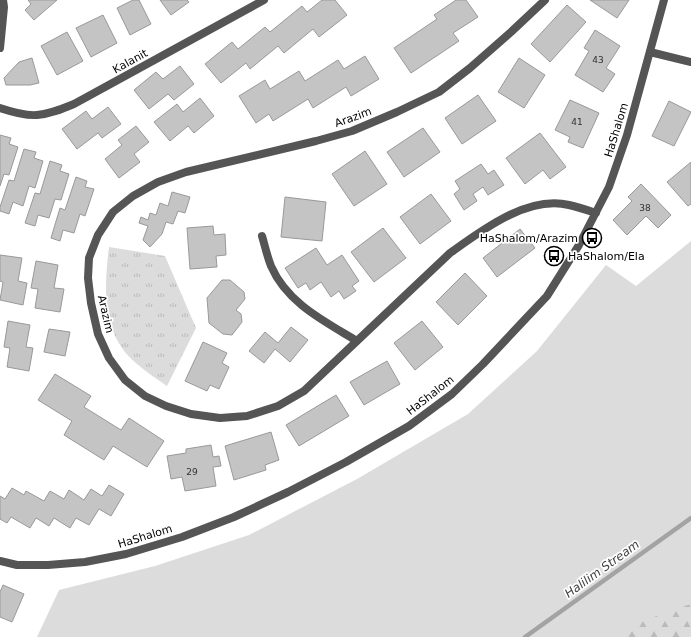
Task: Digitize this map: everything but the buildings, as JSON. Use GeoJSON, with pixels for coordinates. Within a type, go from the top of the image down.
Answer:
{"type":"FeatureCollection","features":[{"type":"Feature","properties":{"kind":"street"},"geometry":{"type":"LineString","coordinates":[[0,48],[4,7],[3,0]]}},
{"type":"Feature","properties":{"kind":"street","name":"Kalanit"},"geometry":{"type":"LineString","coordinates":[[0,108],[18,113],[37,115],[74,104],[264,0]]}},
{"type":"Feature","properties":{"kind":"street","name":"Arazim"},"geometry":{"type":"LineString","coordinates":[[545,0],[512,32],[439,92],[352,131],[186,172],[158,182],[133,196],[113,212],[98,235],[89,258],[88,278],[91,303],[98,334],[109,358],[125,380],[144,396],[166,406],[191,414],[220,418],[247,416],[278,406],[304,391],[450,253],[496,222],[514,213],[533,207],[552,204],[569,204],[596,213]]}},
{"type":"Feature","properties":{"kind":"street","name":"HaShalom"},"geometry":{"type":"LineString","coordinates":[[0,561],[17,565],[48,565],[85,562],[126,554],[182,537],[234,517],[288,492],[346,462],[409,426],[452,394],[483,364],[547,296],[579,245],[609,187],[627,135],[664,0]]}},
{"type":"Feature","properties":{"kind":"street"},"geometry":{"type":"LineString","coordinates":[[650,52],[691,62]]}},
{"type":"Feature","properties":{"kind":"street"},"geometry":{"type":"LineString","coordinates":[[262,236],[271,266],[283,286],[304,308],[357,341]]}},
{"type":"Feature","properties":{"kind":"green space"},"geometry":{"type":"Polygon","coordinates":[[[691,241],[691,613],[647,637],[37,637],[59,590],[155,566],[249,535],[357,479],[468,414],[537,351],[606,265],[636,286],[691,241]]]}},
{"type":"Feature","properties":{"kind":"green space"},"geometry":{"type":"Polygon","coordinates":[[[109,247],[165,256],[196,328],[167,386],[148,373],[125,352],[111,325],[106,294],[109,247]]]}},
{"type":"Feature","properties":{"kind":"green space"},"geometry":{"type":"Polygon","coordinates":[[[691,604],[691,637],[614,637],[632,626],[691,604]]]}},
{"type":"Feature","properties":{"kind":"waterway","name":"Halilim Stream"},"geometry":{"type":"LineString","coordinates":[[525,637],[691,518]]}},
{"type":"Feature","properties":{"kind":"place","name":"HaShalom/Arazim"},"geometry":{"type":"Point","coordinates":[592,238]}},
{"type":"Feature","properties":{"kind":"place","name":"HaShalom/Ela"},"geometry":{"type":"Point","coordinates":[554,256]}}]}
